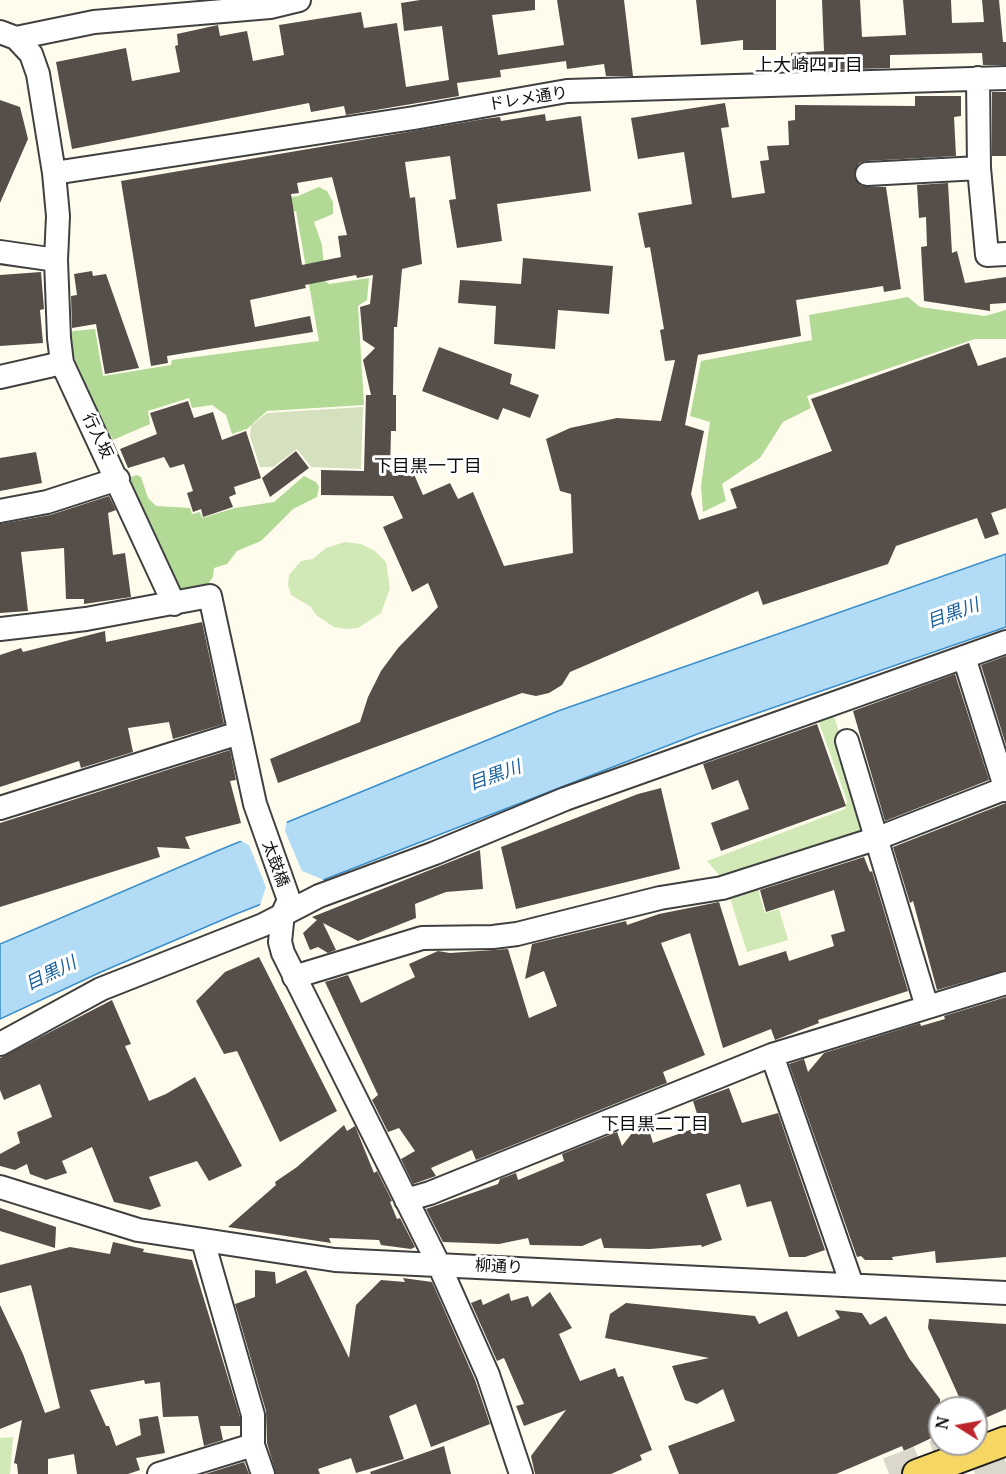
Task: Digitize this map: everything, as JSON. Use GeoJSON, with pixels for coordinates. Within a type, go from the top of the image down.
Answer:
{"type":"FeatureCollection","features":[{"type":"Feature","properties":{"kind":"main road"},"geometry":{"type":"LineString","coordinates":[[917,1474],[1006,1441]]}},
{"type":"Feature","properties":{"kind":"street"},"geometry":{"type":"LineString","coordinates":[[8,35],[94,22],[270,7],[299,0]]}},
{"type":"Feature","properties":{"kind":"street","name":"行人坂"},"geometry":{"type":"LineString","coordinates":[[8,35],[31,54],[38,74],[54,173],[58,216],[56,260],[58,338],[62,363],[118,479],[174,604]]}},
{"type":"Feature","properties":{"kind":"street"},"geometry":{"type":"LineString","coordinates":[[978,78],[979,168],[987,255],[1006,254]]}},
{"type":"Feature","properties":{"kind":"street","name":"ドレメ通り"},"geometry":{"type":"LineString","coordinates":[[54,173],[414,118],[555,93],[1006,78]]}},
{"type":"Feature","properties":{"kind":"street"},"geometry":{"type":"LineString","coordinates":[[867,174],[979,168]]}},
{"type":"Feature","properties":{"kind":"street"},"geometry":{"type":"LineString","coordinates":[[0,252],[56,260]]}},
{"type":"Feature","properties":{"kind":"street"},"geometry":{"type":"LineString","coordinates":[[0,377],[62,363]]}},
{"type":"Feature","properties":{"kind":"street"},"geometry":{"type":"LineString","coordinates":[[0,511],[47,502],[118,479]]}},
{"type":"Feature","properties":{"kind":"street","name":"太鼓橋"},"geometry":{"type":"LineString","coordinates":[[174,604],[210,596],[262,828],[286,906]]}},
{"type":"Feature","properties":{"kind":"street"},"geometry":{"type":"LineString","coordinates":[[0,630],[86,619],[174,604]]}},
{"type":"Feature","properties":{"kind":"street"},"geometry":{"type":"LineString","coordinates":[[0,1044],[101,989],[263,925],[286,906],[565,799],[1006,642]]}},
{"type":"Feature","properties":{"kind":"street"},"geometry":{"type":"LineString","coordinates":[[294,977],[422,938],[494,937],[517,934],[660,898],[722,888],[878,838],[1006,789],[963,657]]}},
{"type":"Feature","properties":{"kind":"street"},"geometry":{"type":"LineString","coordinates":[[0,808],[239,733]]}},
{"type":"Feature","properties":{"kind":"street"},"geometry":{"type":"LineString","coordinates":[[847,741],[927,1007]]}},
{"type":"Feature","properties":{"kind":"street"},"geometry":{"type":"LineString","coordinates":[[286,906],[280,942],[294,977],[440,1264],[488,1375],[521,1474]]}},
{"type":"Feature","properties":{"kind":"street"},"geometry":{"type":"LineString","coordinates":[[406,1200],[441,1189],[772,1055],[1006,983]]}},
{"type":"Feature","properties":{"kind":"street"},"geometry":{"type":"LineString","coordinates":[[772,1055],[852,1285]]}},
{"type":"Feature","properties":{"kind":"street","name":"柳通り"},"geometry":{"type":"LineString","coordinates":[[0,1187],[138,1230],[335,1260],[1006,1293]]}},
{"type":"Feature","properties":{"kind":"street"},"geometry":{"type":"LineString","coordinates":[[203,1241],[254,1415],[253,1445],[263,1474]]}},
{"type":"Feature","properties":{"kind":"street"},"geometry":{"type":"LineString","coordinates":[[159,1474],[253,1445]]}},
{"type":"Feature","properties":{"kind":"green space"},"geometry":{"type":"Polygon","coordinates":[[[319,187],[327,191],[333,202],[333,214],[314,222],[322,245],[325,281],[329,284],[369,278],[367,300],[358,306],[364,405],[267,411],[247,429],[232,434],[226,415],[212,405],[192,408],[189,398],[148,411],[150,424],[113,440],[82,381],[72,350],[70,335],[73,331],[95,329],[103,376],[171,365],[172,360],[319,341],[296,211],[253,218],[266,201],[298,196],[319,187]]]}},
{"type":"Feature","properties":{"kind":"green space"},"geometry":{"type":"Polygon","coordinates":[[[908,297],[920,307],[985,316],[1006,310],[1006,339],[975,339],[807,396],[811,408],[783,422],[760,458],[722,484],[726,501],[703,512],[701,486],[710,422],[690,416],[701,361],[812,340],[809,315],[908,297]]]}},
{"type":"Feature","properties":{"kind":"green space"},"geometry":{"type":"Polygon","coordinates":[[[363,407],[361,469],[311,467],[297,449],[273,467],[260,467],[250,436],[251,426],[267,413],[363,407]]]}},
{"type":"Feature","properties":{"kind":"green space"},"geometry":{"type":"Polygon","coordinates":[[[137,475],[141,477],[148,498],[156,506],[190,508],[192,514],[200,512],[202,518],[235,508],[274,502],[304,476],[316,482],[319,487],[317,497],[293,509],[261,541],[237,551],[227,564],[214,568],[213,577],[207,585],[179,589],[131,483],[131,477],[137,475]]]}},
{"type":"Feature","properties":{"kind":"green space"},"geometry":{"type":"Polygon","coordinates":[[[345,542],[361,544],[375,551],[386,562],[390,588],[381,613],[358,628],[345,629],[334,627],[316,615],[311,607],[291,595],[288,585],[289,575],[301,561],[313,559],[326,548],[345,542]]]}},
{"type":"Feature","properties":{"kind":"green space"},"geometry":{"type":"Polygon","coordinates":[[[833,713],[869,828],[720,876],[707,861],[845,809],[847,801],[817,717],[833,713]]]}},
{"type":"Feature","properties":{"kind":"green space"},"geometry":{"type":"Polygon","coordinates":[[[756,883],[765,913],[779,909],[788,940],[747,952],[728,892],[756,883]]]}},
{"type":"Feature","properties":{"kind":"green space"},"geometry":{"type":"Polygon","coordinates":[[[13,1437],[10,1474],[0,1474],[0,1438],[13,1437]]]}},
{"type":"Feature","properties":{"kind":"water","name":"目黒川"},"geometry":{"type":"Polygon","coordinates":[[[1006,554],[1006,627],[700,733],[236,914],[101,972],[0,1019],[0,944],[217,851],[558,711],[1006,554]]]}},
{"type":"Feature","properties":{"kind":"pier"},"geometry":{"type":"Polygon","coordinates":[[[287,821],[285,831],[302,871],[329,882],[259,908],[266,887],[249,845],[239,840],[287,821]]]}},
{"type":"Feature","properties":{"kind":"building"},"geometry":{"type":"Polygon","coordinates":[[[420,0],[535,0],[535,10],[492,15],[498,55],[564,45],[557,0],[624,0],[633,76],[606,76],[604,64],[567,69],[566,61],[500,70],[501,77],[457,83],[459,96],[346,115],[344,106],[311,112],[309,103],[72,149],[56,62],[126,48],[132,81],[180,72],[175,46],[178,45],[177,34],[218,25],[220,36],[247,31],[253,61],[284,55],[279,25],[361,12],[364,28],[397,23],[406,87],[449,80],[442,26],[404,31],[401,3],[420,0]]]}},
{"type":"Feature","properties":{"kind":"building"},"geometry":{"type":"Polygon","coordinates":[[[696,0],[776,0],[776,50],[743,50],[743,40],[701,45],[696,0]]]}},
{"type":"Feature","properties":{"kind":"building"},"geometry":{"type":"Polygon","coordinates":[[[822,0],[860,0],[862,37],[906,35],[903,0],[951,0],[952,23],[984,22],[982,0],[999,0],[1003,42],[1006,42],[1006,65],[983,65],[982,53],[890,55],[890,68],[791,71],[791,53],[824,51],[822,0]]]}},
{"type":"Feature","properties":{"kind":"building"},"geometry":{"type":"Polygon","coordinates":[[[992,92],[1006,92],[1006,156],[992,156],[992,92]]]}},
{"type":"Feature","properties":{"kind":"building"},"geometry":{"type":"Polygon","coordinates":[[[915,96],[961,96],[961,116],[954,117],[956,156],[866,161],[859,163],[854,174],[861,186],[886,187],[901,289],[884,292],[883,286],[796,300],[801,336],[698,355],[685,425],[704,431],[691,494],[699,520],[737,508],[730,489],[832,451],[811,399],[969,343],[978,366],[1006,357],[1006,508],[991,513],[999,534],[985,539],[977,518],[896,546],[888,564],[763,605],[758,591],[570,672],[562,685],[549,693],[536,696],[522,693],[278,783],[270,759],[360,722],[368,697],[381,671],[398,648],[438,607],[428,583],[412,592],[383,527],[403,518],[393,496],[321,495],[321,470],[364,471],[366,395],[371,395],[363,360],[375,348],[363,340],[360,307],[370,304],[373,275],[357,278],[356,275],[305,285],[306,288],[250,300],[255,327],[310,316],[313,332],[167,356],[168,363],[151,366],[121,181],[484,119],[500,117],[501,121],[545,114],[546,121],[581,116],[591,191],[497,204],[502,241],[457,248],[449,200],[456,199],[450,156],[405,162],[410,198],[415,197],[422,264],[402,269],[397,327],[394,327],[393,395],[396,395],[396,431],[391,431],[390,472],[413,472],[423,495],[450,483],[458,499],[473,492],[504,566],[573,553],[571,494],[560,491],[546,439],[570,428],[617,418],[661,421],[675,360],[665,361],[660,330],[664,329],[650,247],[645,248],[638,213],[692,204],[684,152],[638,159],[631,118],[725,103],[729,127],[721,128],[732,198],[765,193],[760,161],[769,160],[767,146],[789,145],[788,121],[795,120],[795,105],[915,106],[915,96]],[[332,177],[297,183],[299,193],[291,194],[302,265],[341,257],[338,236],[347,235],[332,177]]]}},
{"type":"Feature","properties":{"kind":"building"},"geometry":{"type":"Polygon","coordinates":[[[0,100],[20,107],[28,139],[0,203],[0,100]]]}},
{"type":"Feature","properties":{"kind":"building"},"geometry":{"type":"Polygon","coordinates":[[[948,183],[952,253],[957,251],[965,283],[1006,277],[1006,303],[990,304],[990,311],[924,301],[921,247],[927,246],[926,217],[919,218],[917,185],[948,183]]]}},
{"type":"Feature","properties":{"kind":"building"},"geometry":{"type":"Polygon","coordinates":[[[523,258],[613,266],[609,314],[558,310],[555,349],[494,344],[496,306],[458,303],[460,280],[521,284],[523,258]]]}},
{"type":"Feature","properties":{"kind":"building"},"geometry":{"type":"Polygon","coordinates":[[[92,271],[93,276],[106,274],[139,368],[105,374],[96,324],[72,328],[71,296],[77,295],[74,274],[92,271]]]}},
{"type":"Feature","properties":{"kind":"building"},"geometry":{"type":"Polygon","coordinates":[[[41,272],[44,309],[40,310],[43,343],[0,346],[0,275],[41,272]]]}},
{"type":"Feature","properties":{"kind":"building"},"geometry":{"type":"Polygon","coordinates":[[[439,347],[512,374],[510,384],[539,395],[530,418],[503,408],[498,420],[422,391],[439,347]]]}},
{"type":"Feature","properties":{"kind":"building"},"geometry":{"type":"Polygon","coordinates":[[[188,401],[194,418],[213,412],[222,440],[246,431],[261,478],[234,487],[236,494],[229,497],[233,507],[203,517],[201,509],[193,512],[187,493],[193,491],[184,464],[170,468],[164,457],[128,468],[120,449],[157,434],[150,413],[188,401]]]}},
{"type":"Feature","properties":{"kind":"building"},"geometry":{"type":"Polygon","coordinates":[[[296,451],[309,468],[270,497],[262,478],[296,451]]]}},
{"type":"Feature","properties":{"kind":"building"},"geometry":{"type":"Polygon","coordinates":[[[36,452],[42,483],[0,491],[0,458],[36,452]]]}},
{"type":"Feature","properties":{"kind":"building"},"geometry":{"type":"Polygon","coordinates":[[[109,496],[116,510],[108,513],[113,555],[125,553],[131,597],[84,604],[84,599],[66,599],[64,548],[21,552],[28,611],[0,613],[0,524],[50,515],[109,496]]]}},
{"type":"Feature","properties":{"kind":"building"},"geometry":{"type":"Polygon","coordinates":[[[202,622],[224,724],[173,739],[169,722],[128,728],[133,752],[81,768],[79,761],[0,787],[0,655],[21,648],[23,652],[105,631],[106,642],[202,622]]]}},
{"type":"Feature","properties":{"kind":"building"},"geometry":{"type":"Polygon","coordinates":[[[1006,656],[1006,745],[981,665],[1006,656]]]}},
{"type":"Feature","properties":{"kind":"building"},"geometry":{"type":"Polygon","coordinates":[[[955,674],[989,780],[885,821],[853,711],[955,674]]]}},
{"type":"Feature","properties":{"kind":"building"},"geometry":{"type":"Polygon","coordinates":[[[817,724],[846,806],[721,851],[711,823],[749,809],[738,780],[712,790],[703,764],[817,724]]]}},
{"type":"Feature","properties":{"kind":"building"},"geometry":{"type":"Polygon","coordinates":[[[230,750],[236,780],[230,781],[241,823],[185,837],[190,849],[157,847],[160,857],[0,907],[0,823],[230,750]]]}},
{"type":"Feature","properties":{"kind":"building"},"geometry":{"type":"Polygon","coordinates":[[[661,788],[680,869],[516,909],[501,847],[638,794],[661,788]]]}},
{"type":"Feature","properties":{"kind":"building"},"geometry":{"type":"Polygon","coordinates":[[[1006,803],[1006,970],[937,990],[913,901],[910,903],[893,847],[1006,803]]]}},
{"type":"Feature","properties":{"kind":"building"},"geometry":{"type":"Polygon","coordinates":[[[480,850],[483,889],[446,892],[415,904],[416,918],[358,941],[323,923],[336,950],[328,953],[318,947],[310,950],[303,933],[317,920],[312,917],[480,850]]]}},
{"type":"Feature","properties":{"kind":"building"},"geometry":{"type":"Polygon","coordinates":[[[864,857],[870,872],[872,871],[908,991],[818,1020],[819,1023],[775,1040],[771,1029],[723,1048],[690,933],[661,943],[705,1055],[663,1072],[667,1083],[476,1160],[472,1150],[431,1168],[436,1176],[413,1184],[401,1159],[415,1151],[399,1128],[388,1132],[372,1100],[378,1095],[325,982],[348,975],[361,1003],[415,977],[409,964],[438,951],[450,953],[508,949],[529,1018],[557,1006],[544,971],[525,979],[532,944],[626,921],[627,925],[659,914],[719,902],[739,966],[786,951],[789,961],[834,946],[831,935],[845,931],[834,890],[766,912],[760,890],[864,857]]]}},
{"type":"Feature","properties":{"kind":"building"},"geometry":{"type":"Polygon","coordinates":[[[259,957],[337,1111],[280,1142],[237,1051],[224,1054],[196,1001],[225,972],[259,957]]]}},
{"type":"Feature","properties":{"kind":"building"},"geometry":{"type":"Polygon","coordinates":[[[1006,997],[1006,1257],[936,1263],[935,1251],[892,1257],[893,1260],[865,1260],[861,1256],[857,1257],[789,1064],[804,1059],[808,1072],[824,1053],[920,1023],[921,1026],[945,1019],[944,1016],[1006,997]]]}},
{"type":"Feature","properties":{"kind":"building"},"geometry":{"type":"Polygon","coordinates":[[[112,1000],[131,1044],[125,1046],[149,1101],[195,1077],[242,1166],[209,1181],[197,1161],[149,1177],[161,1206],[150,1210],[114,1202],[92,1147],[62,1161],[67,1173],[46,1180],[30,1174],[27,1164],[15,1170],[0,1166],[0,1154],[20,1143],[17,1132],[52,1117],[40,1084],[4,1100],[0,1090],[0,1058],[112,1000]]]}},
{"type":"Feature","properties":{"kind":"building"},"geometry":{"type":"Polygon","coordinates":[[[729,1088],[742,1123],[778,1113],[825,1250],[805,1257],[789,1257],[771,1201],[747,1207],[740,1184],[706,1194],[722,1240],[702,1247],[701,1245],[650,1249],[604,1248],[601,1238],[582,1246],[530,1245],[528,1238],[499,1244],[443,1242],[426,1209],[498,1184],[500,1179],[516,1173],[518,1180],[564,1161],[562,1154],[617,1132],[622,1146],[640,1123],[646,1120],[653,1143],[701,1126],[693,1101],[729,1088]]]}},
{"type":"Feature","properties":{"kind":"building"},"geometry":{"type":"Polygon","coordinates":[[[344,1125],[347,1131],[355,1126],[374,1173],[377,1171],[392,1201],[390,1202],[397,1219],[400,1218],[415,1247],[411,1249],[381,1245],[379,1240],[329,1238],[331,1243],[228,1227],[276,1185],[275,1182],[297,1167],[344,1125]]]}},
{"type":"Feature","properties":{"kind":"building"},"geometry":{"type":"Polygon","coordinates":[[[0,1208],[56,1227],[55,1248],[0,1231],[0,1208]]]}},
{"type":"Feature","properties":{"kind":"building"},"geometry":{"type":"Polygon","coordinates":[[[113,1242],[144,1249],[143,1252],[192,1260],[240,1417],[240,1426],[220,1426],[223,1440],[204,1446],[198,1416],[163,1417],[160,1382],[145,1384],[144,1380],[90,1390],[106,1426],[109,1426],[116,1446],[141,1435],[139,1419],[158,1416],[165,1453],[136,1458],[140,1470],[128,1474],[77,1474],[74,1454],[48,1459],[48,1474],[18,1474],[17,1464],[14,1463],[22,1420],[0,1429],[0,1305],[23,1354],[45,1413],[60,1408],[31,1285],[0,1293],[0,1265],[70,1247],[110,1254],[113,1242]]]}},
{"type":"Feature","properties":{"kind":"building"},"geometry":{"type":"Polygon","coordinates":[[[255,1270],[275,1272],[276,1284],[306,1270],[349,1358],[356,1305],[381,1280],[405,1282],[403,1278],[432,1282],[475,1380],[490,1424],[431,1447],[416,1404],[389,1416],[404,1459],[356,1473],[351,1458],[318,1469],[320,1474],[276,1474],[267,1443],[266,1411],[235,1304],[255,1297],[255,1270]]]}},
{"type":"Feature","properties":{"kind":"building"},"geometry":{"type":"Polygon","coordinates":[[[550,1292],[572,1328],[559,1334],[580,1381],[615,1368],[618,1377],[623,1376],[652,1450],[640,1455],[642,1460],[611,1474],[535,1474],[531,1456],[566,1410],[524,1426],[516,1406],[524,1404],[504,1358],[497,1361],[471,1303],[481,1299],[483,1305],[509,1293],[511,1301],[528,1296],[532,1307],[550,1292]]]}},
{"type":"Feature","properties":{"kind":"building"},"geometry":{"type":"Polygon","coordinates":[[[626,1303],[755,1316],[759,1324],[787,1311],[798,1337],[840,1318],[835,1310],[862,1313],[870,1325],[886,1316],[909,1358],[938,1396],[928,1396],[928,1440],[904,1451],[902,1446],[836,1474],[679,1474],[668,1446],[735,1421],[723,1389],[697,1404],[685,1400],[672,1366],[709,1358],[605,1338],[610,1314],[626,1303]]]}},
{"type":"Feature","properties":{"kind":"building"},"geometry":{"type":"Polygon","coordinates":[[[929,1319],[1006,1324],[1006,1409],[988,1417],[988,1396],[959,1396],[928,1328],[929,1319]]]}},
{"type":"Feature","properties":{"kind":"building"},"geometry":{"type":"Polygon","coordinates":[[[444,1446],[451,1474],[371,1474],[370,1472],[444,1446]]]}},
{"type":"Feature","properties":{"kind":"building"},"geometry":{"type":"Polygon","coordinates":[[[244,1462],[249,1474],[205,1474],[244,1462]]]}},
{"type":"Feature","properties":{"kind":"tunnel"},"geometry":{"type":"LineString","coordinates":[[889,1474],[936,1456]]}},
{"type":"Feature","properties":{"kind":"tunnel"},"geometry":{"type":"LineString","coordinates":[[975,1474],[1006,1462]]}},
{"type":"Feature","properties":{"kind":"district","name":"上大崎四丁目"},"geometry":{"type":"Point","coordinates":[809,66]}},
{"type":"Feature","properties":{"kind":"district","name":"下目黒一丁目"},"geometry":{"type":"Point","coordinates":[428,467]}},
{"type":"Feature","properties":{"kind":"district","name":"下目黒二丁目"},"geometry":{"type":"Point","coordinates":[655,1125]}}]}
